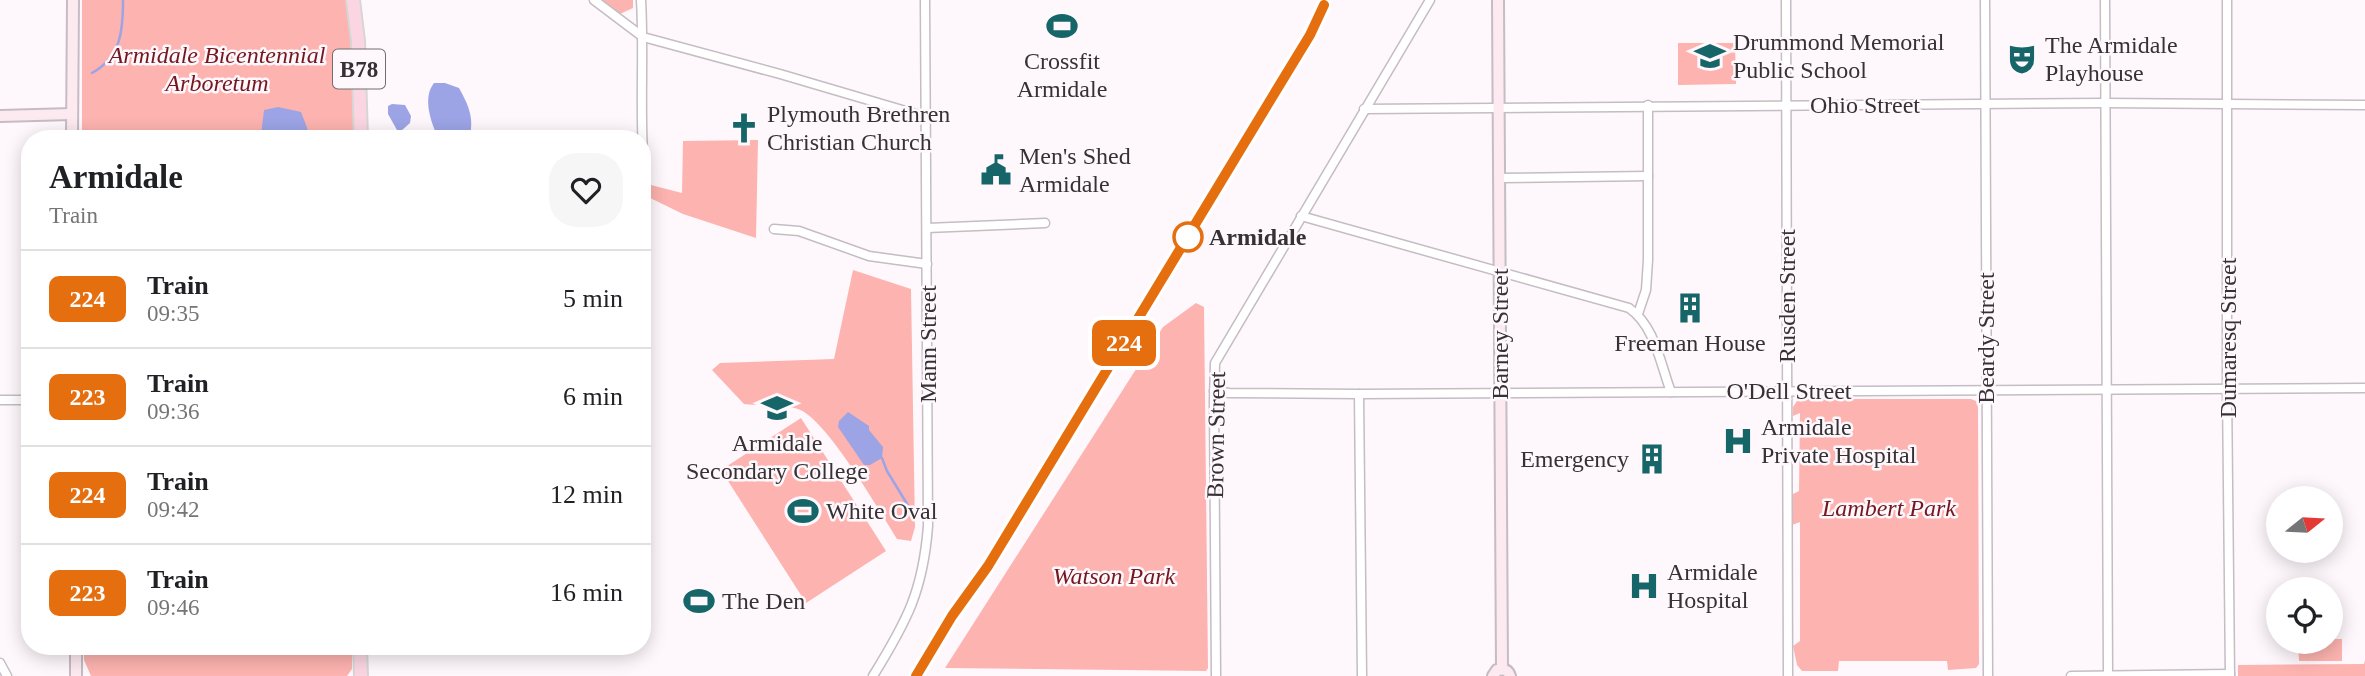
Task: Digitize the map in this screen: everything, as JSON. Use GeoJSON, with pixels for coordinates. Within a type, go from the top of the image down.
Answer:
{"type":"FeatureCollection","features":[{"type":"Feature","properties":{"kind":"main road","name":"B78"},"geometry":{"type":"LineString","coordinates":[[353,0],[358,41],[361,130]]}},
{"type":"Feature","properties":{"kind":"main road"},"geometry":{"type":"LineString","coordinates":[[360,655],[361,676]]}},
{"type":"Feature","properties":{"kind":"street"},"geometry":{"type":"LineString","coordinates":[[72,130],[73,0]]}},
{"type":"Feature","properties":{"kind":"street"},"geometry":{"type":"LineString","coordinates":[[594,0],[643,37],[926,117]]}},
{"type":"Feature","properties":{"kind":"street"},"geometry":{"type":"LineString","coordinates":[[641,0],[642,130]]}},
{"type":"Feature","properties":{"kind":"street","name":"Mann Street"},"geometry":{"type":"LineString","coordinates":[[873,676],[911,608],[922,577],[926,553],[928,264],[925,0]]}},
{"type":"Feature","properties":{"kind":"street","name":"Brown Street"},"geometry":{"type":"LineString","coordinates":[[1216,676],[1216,363],[1430,0]]}},
{"type":"Feature","properties":{"kind":"street","name":"Barney Street"},"geometry":{"type":"LineString","coordinates":[[1498,0],[1502,674]]}},
{"type":"Feature","properties":{"kind":"street","name":"Rusden Street"},"geometry":{"type":"LineString","coordinates":[[1786,0],[1788,676]]}},
{"type":"Feature","properties":{"kind":"street","name":"Beardy Street"},"geometry":{"type":"LineString","coordinates":[[1985,0],[1988,676]]}},
{"type":"Feature","properties":{"kind":"street"},"geometry":{"type":"LineString","coordinates":[[2105,0],[2108,676]]}},
{"type":"Feature","properties":{"kind":"street","name":"Dumaresq Street"},"geometry":{"type":"LineString","coordinates":[[2227,0],[2230,675]]}},
{"type":"Feature","properties":{"kind":"street","name":"Ohio Street"},"geometry":{"type":"LineString","coordinates":[[1364,109],[2105,103],[2365,105]]}},
{"type":"Feature","properties":{"kind":"street"},"geometry":{"type":"LineString","coordinates":[[1639,314],[1646,290],[1648,106]]}},
{"type":"Feature","properties":{"kind":"street"},"geometry":{"type":"LineString","coordinates":[[0,116],[72,114]]}},
{"type":"Feature","properties":{"kind":"street"},"geometry":{"type":"LineString","coordinates":[[1499,178],[1648,177]]}},
{"type":"Feature","properties":{"kind":"street"},"geometry":{"type":"LineString","coordinates":[[1301,216],[1619,303],[1639,314],[1647,326],[1671,392]]}},
{"type":"Feature","properties":{"kind":"street"},"geometry":{"type":"LineString","coordinates":[[927,228],[1045,223]]}},
{"type":"Feature","properties":{"kind":"street"},"geometry":{"type":"LineString","coordinates":[[774,229],[799,231],[869,256],[928,264]]}},
{"type":"Feature","properties":{"kind":"street","name":"O'Dell Street"},"geometry":{"type":"LineString","coordinates":[[1214,391],[1359,394],[2365,388]]}},
{"type":"Feature","properties":{"kind":"street"},"geometry":{"type":"LineString","coordinates":[[1359,394],[1362,676]]}},
{"type":"Feature","properties":{"kind":"street"},"geometry":{"type":"LineString","coordinates":[[0,400],[21,400]]}},
{"type":"Feature","properties":{"kind":"street"},"geometry":{"type":"LineString","coordinates":[[76,655],[76,676]]}},
{"type":"Feature","properties":{"kind":"street"},"geometry":{"type":"LineString","coordinates":[[0,663],[7,676]]}},
{"type":"Feature","properties":{"kind":"street"},"geometry":{"type":"LineString","coordinates":[[2071,676],[2230,675]]}},
{"type":"Feature","properties":{"kind":"green space","name":"Armidale Bicentennial Arboretum"},"geometry":{"type":"Polygon","coordinates":[[[82,0],[348,0],[353,48],[353,130],[82,130],[82,0]]]}},
{"type":"Feature","properties":{"kind":"green space"},"geometry":{"type":"Polygon","coordinates":[[[601,0],[633,0],[633,8],[620,14],[601,0]]]}},
{"type":"Feature","properties":{"kind":"green space"},"geometry":{"type":"Polygon","coordinates":[[[1678,43],[1735,43],[1736,84],[1678,85],[1678,43]]]}},
{"type":"Feature","properties":{"kind":"green space"},"geometry":{"type":"Polygon","coordinates":[[[758,140],[756,238],[683,214],[651,198],[651,185],[682,193],[683,141],[758,140]]]}},
{"type":"Feature","properties":{"kind":"green space"},"geometry":{"type":"Polygon","coordinates":[[[853,270],[911,289],[915,527],[911,541],[897,539],[852,467],[810,416],[792,407],[744,404],[712,370],[720,363],[834,359],[853,270]]]}},
{"type":"Feature","properties":{"kind":"green space","name":"Watson Park"},"geometry":{"type":"Polygon","coordinates":[[[1196,303],[1204,307],[1206,671],[945,668],[1163,327],[1196,303]]]}},
{"type":"Feature","properties":{"kind":"green space","name":"Lambert Park"},"geometry":{"type":"Polygon","coordinates":[[[1797,401],[1976,401],[1979,664],[1976,668],[1948,670],[1947,661],[1839,661],[1838,671],[1802,671],[1797,665],[1793,646],[1800,641],[1800,522],[1792,525],[1793,494],[1799,491],[1800,413],[1793,416],[1793,407],[1797,401]]]}},
{"type":"Feature","properties":{"kind":"green space","name":"White Oval"},"geometry":{"type":"Polygon","coordinates":[[[801,418],[886,551],[806,603],[721,470],[801,418]]]}},
{"type":"Feature","properties":{"kind":"green space"},"geometry":{"type":"Polygon","coordinates":[[[2299,654],[2342,654],[2342,661],[2299,661],[2299,654]]]}},
{"type":"Feature","properties":{"kind":"green space"},"geometry":{"type":"Polygon","coordinates":[[[84,655],[352,655],[352,669],[347,676],[91,676],[84,655]]]}},
{"type":"Feature","properties":{"kind":"green space"},"geometry":{"type":"Polygon","coordinates":[[[2365,660],[2365,676],[2238,676],[2238,665],[2364,664],[2365,660]]]}},
{"type":"Feature","properties":{"kind":"water"},"geometry":{"type":"Polygon","coordinates":[[[434,83],[445,83],[459,88],[470,112],[470,130],[435,130],[428,103],[430,89],[434,83]]]}},
{"type":"Feature","properties":{"kind":"water"},"geometry":{"type":"Polygon","coordinates":[[[405,105],[411,116],[410,123],[402,130],[397,130],[388,114],[388,106],[405,105]]]}},
{"type":"Feature","properties":{"kind":"water"},"geometry":{"type":"Polygon","coordinates":[[[278,107],[301,112],[308,130],[262,130],[264,110],[278,107]]]}},
{"type":"Feature","properties":{"kind":"water"},"geometry":{"type":"Polygon","coordinates":[[[848,412],[869,426],[869,430],[883,447],[882,458],[870,465],[864,465],[838,427],[839,421],[848,412]]]}},
{"type":"Feature","properties":{"kind":"waterway"},"geometry":{"type":"LineString","coordinates":[[92,73],[102,67],[115,51],[121,33],[123,0]]}},
{"type":"Feature","properties":{"kind":"waterway"},"geometry":{"type":"LineString","coordinates":[[882,458],[912,512]]}},
{"type":"Feature","properties":{"kind":"railway"},"geometry":{"type":"LineString","coordinates":[[916,676],[1327,0]]}},
{"type":"Feature","properties":{"kind":"train","name":"224"},"geometry":{"type":"LineString","coordinates":[[916,676],[952,616],[988,566],[1310,35],[1324,5]]}},
{"type":"Feature","properties":{"kind":"place","name":"Crossfit Armidale"},"geometry":{"type":"Point","coordinates":[1062,26]}},
{"type":"Feature","properties":{"kind":"place","name":"Drummond Memorial Public School"},"geometry":{"type":"Point","coordinates":[1710,56]}},
{"type":"Feature","properties":{"kind":"place","name":"The Armidale Playhouse"},"geometry":{"type":"Point","coordinates":[2022,59]}},
{"type":"Feature","properties":{"kind":"place","name":"Plymouth Brethren Christian Church"},"geometry":{"type":"Point","coordinates":[744,128]}},
{"type":"Feature","properties":{"kind":"place","name":"Men's Shed Armidale"},"geometry":{"type":"Point","coordinates":[996,170]}},
{"type":"Feature","properties":{"kind":"place","name":"Armidale"},"geometry":{"type":"Point","coordinates":[1188,237]}},
{"type":"Feature","properties":{"kind":"place","name":"Freeman House"},"geometry":{"type":"Point","coordinates":[1690,308]}},
{"type":"Feature","properties":{"kind":"place","name":"Armidale Secondary College"},"geometry":{"type":"Point","coordinates":[777,408]}},
{"type":"Feature","properties":{"kind":"place","name":"Armidale Private Hospital"},"geometry":{"type":"Point","coordinates":[1738,441]}},
{"type":"Feature","properties":{"kind":"place","name":"Emergency"},"geometry":{"type":"Point","coordinates":[1652,459]}},
{"type":"Feature","properties":{"kind":"place","name":"White Oval"},"geometry":{"type":"Point","coordinates":[803,511]}},
{"type":"Feature","properties":{"kind":"place","name":"Armidale Hospital"},"geometry":{"type":"Point","coordinates":[1644,586]}},
{"type":"Feature","properties":{"kind":"place","name":"The Den"},"geometry":{"type":"Point","coordinates":[699,601]}}]}
